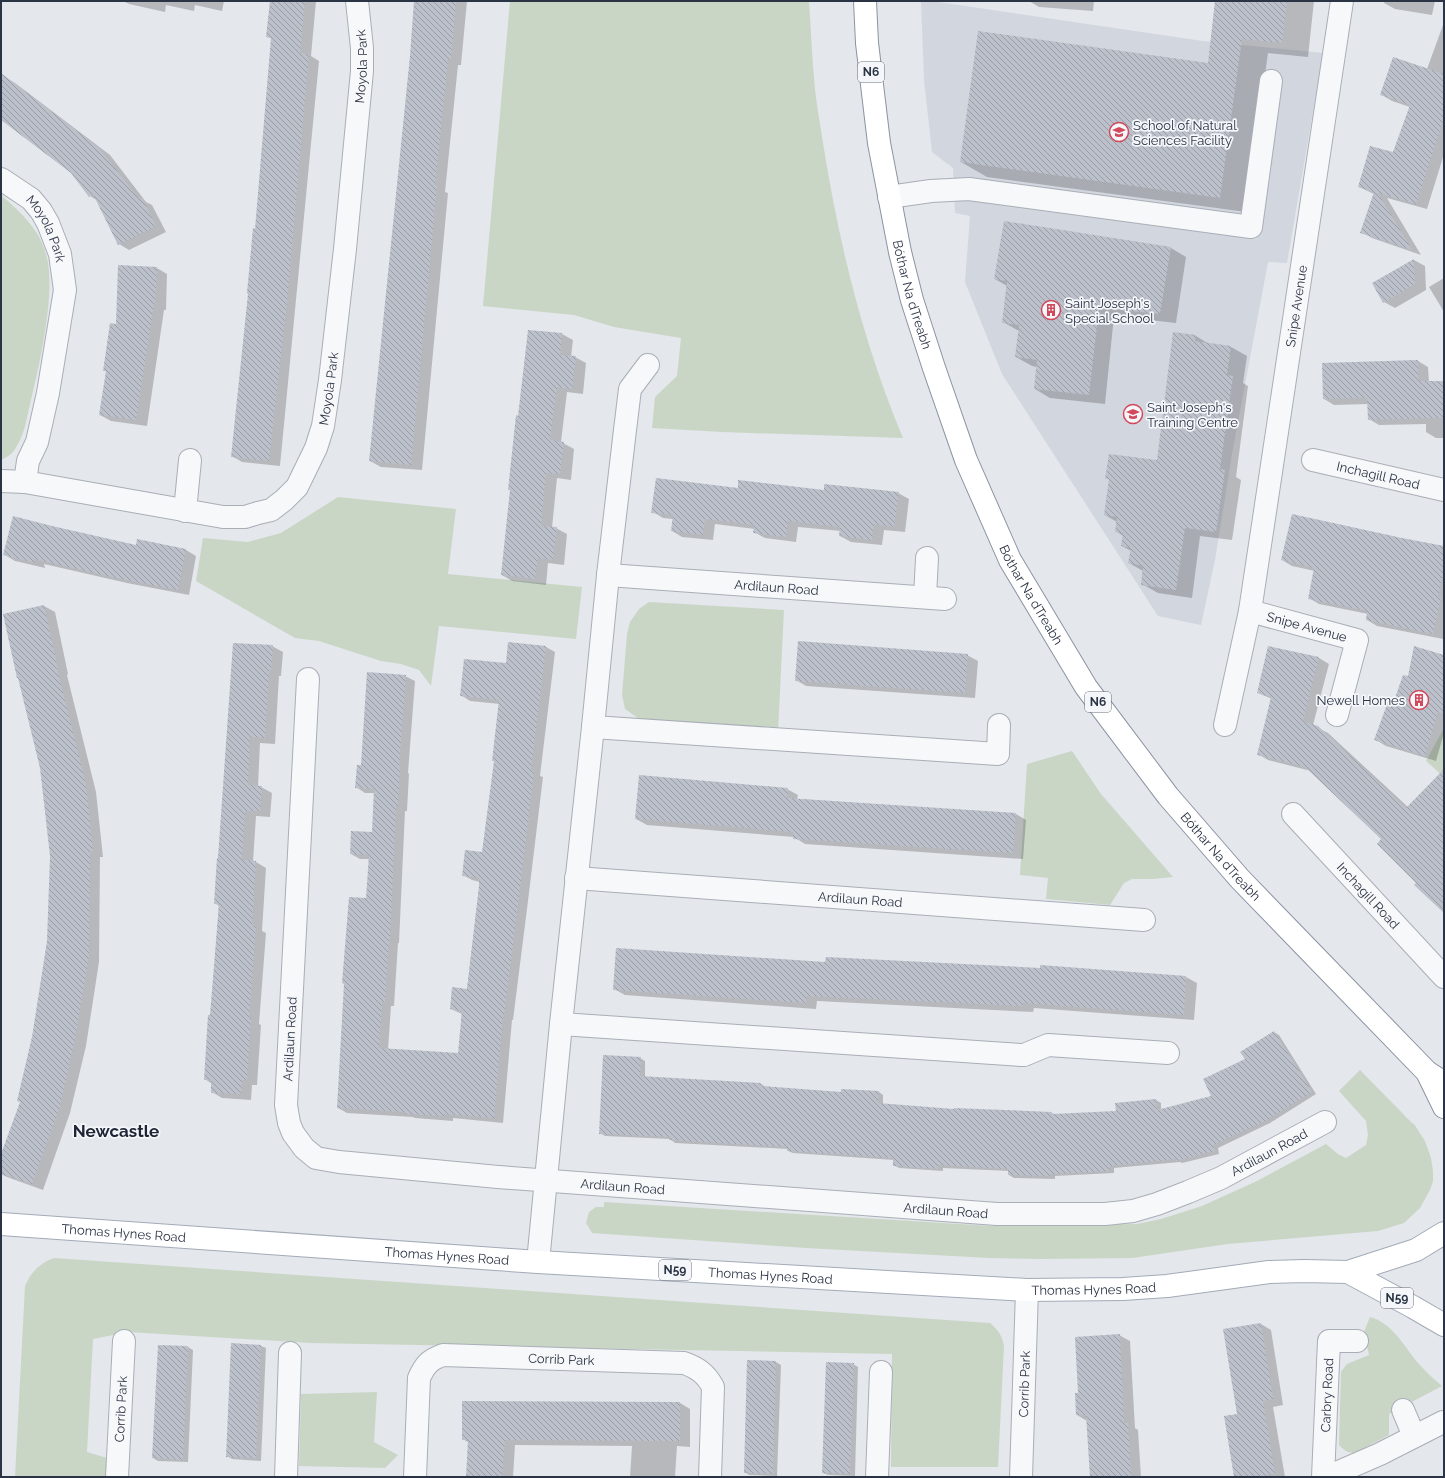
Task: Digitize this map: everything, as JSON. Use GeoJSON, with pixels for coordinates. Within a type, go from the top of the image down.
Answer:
{"type":"FeatureCollection","features":[{"type":"Feature","properties":{"kind":"main road","name":"Bóthar Na dTreabh"},"geometry":{"type":"LineString","coordinates":[[865,1],[867,43],[879,143],[889,197],[912,300],[966,460],[1010,560],[1086,687],[1168,796],[1240,879],[1435,1078],[1444,1107]]}},
{"type":"Feature","properties":{"kind":"main road","name":"Thomas Hynes Road"},"geometry":{"type":"LineString","coordinates":[[1,1224],[538,1262],[1027,1290],[1123,1289],[1167,1286],[1269,1272],[1348,1272],[1416,1250],[1444,1233]]}},
{"type":"Feature","properties":{"kind":"main road","name":"Thomas Hynes Road"},"geometry":{"type":"LineString","coordinates":[[1348,1272],[1444,1325]]}},
{"type":"Feature","properties":{"kind":"street","name":"Moyola Park"},"geometry":{"type":"LineString","coordinates":[[1,481],[25,482],[223,517],[245,517],[271,510],[297,487],[316,448],[323,426],[330,380],[345,249],[362,71],[362,48],[357,1]]}},
{"type":"Feature","properties":{"kind":"street","name":"Snipe Avenue"},"geometry":{"type":"LineString","coordinates":[[1225,725],[1250,611],[1342,1]]}},
{"type":"Feature","properties":{"kind":"street"},"geometry":{"type":"LineString","coordinates":[[889,197],[968,189],[1251,227],[1271,81]]}},
{"type":"Feature","properties":{"kind":"street","name":"Moyola Park"},"geometry":{"type":"LineString","coordinates":[[1,178],[31,199],[41,211],[48,223],[60,254],[65,290],[48,393],[37,442],[28,461],[25,482]]}},
{"type":"Feature","properties":{"kind":"street"},"geometry":{"type":"LineString","coordinates":[[538,1262],[576,878],[608,575],[630,389],[648,365]]}},
{"type":"Feature","properties":{"kind":"street"},"geometry":{"type":"LineString","coordinates":[[184,511],[190,460]]}},
{"type":"Feature","properties":{"kind":"street","name":"Inchagill Road"},"geometry":{"type":"LineString","coordinates":[[1313,460],[1444,490]]}},
{"type":"Feature","properties":{"kind":"street","name":"Ardilaun Road"},"geometry":{"type":"LineString","coordinates":[[608,575],[935,598],[927,558]]}},
{"type":"Feature","properties":{"kind":"street","name":"Snipe Avenue"},"geometry":{"type":"LineString","coordinates":[[1250,611],[1357,640],[1337,715]]}},
{"type":"Feature","properties":{"kind":"street","name":"Ardilaun Road"},"geometry":{"type":"LineString","coordinates":[[308,678],[286,1105],[293,1133],[304,1148],[316,1158],[339,1162],[547,1180],[997,1214],[1106,1214],[1145,1208],[1195,1189],[1221,1178],[1325,1122]]}},
{"type":"Feature","properties":{"kind":"street"},"geometry":{"type":"LineString","coordinates":[[593,727],[998,754],[999,726]]}},
{"type":"Feature","properties":{"kind":"street","name":"Inchagill Road"},"geometry":{"type":"LineString","coordinates":[[1293,814],[1444,978]]}},
{"type":"Feature","properties":{"kind":"street","name":"Ardilaun Road"},"geometry":{"type":"LineString","coordinates":[[576,878],[1144,920]]}},
{"type":"Feature","properties":{"kind":"street"},"geometry":{"type":"LineString","coordinates":[[561,1024],[1020,1055],[1024,1055],[1048,1045],[1168,1053]]}},
{"type":"Feature","properties":{"kind":"street","name":"Corrib Park"},"geometry":{"type":"LineString","coordinates":[[1021,1477],[1027,1290]]}},
{"type":"Feature","properties":{"kind":"street","name":"Corrib Park"},"geometry":{"type":"LineString","coordinates":[[117,1477],[124,1340]]}},
{"type":"Feature","properties":{"kind":"street","name":"Carbry Road"},"geometry":{"type":"LineString","coordinates":[[1323,1477],[1329,1341],[1357,1341]]}},
{"type":"Feature","properties":{"kind":"street"},"geometry":{"type":"LineString","coordinates":[[286,1477],[290,1353]]}},
{"type":"Feature","properties":{"kind":"street","name":"Corrib Park"},"geometry":{"type":"LineString","coordinates":[[415,1477],[419,1378],[424,1368],[433,1358],[443,1355],[684,1363],[695,1367],[707,1376],[713,1387],[710,1477]]}},
{"type":"Feature","properties":{"kind":"street"},"geometry":{"type":"LineString","coordinates":[[877,1477],[881,1372]]}},
{"type":"Feature","properties":{"kind":"street"},"geometry":{"type":"LineString","coordinates":[[1403,1410],[1414,1436]]}},
{"type":"Feature","properties":{"kind":"street"},"geometry":{"type":"LineString","coordinates":[[1327,1477],[1380,1454],[1443,1422]]}},
{"type":"Feature","properties":{"kind":"shaded area"},"geometry":{"type":"Polygon","coordinates":[[[921,1],[931,1],[1203,41],[1323,53],[1287,263],[1268,262],[1232,454],[1215,560],[1201,625],[1158,616],[1002,374],[965,282],[970,216],[955,213],[953,168],[932,152],[924,80],[921,1]]]}},
{"type":"Feature","properties":{"kind":"green space"},"geometry":{"type":"Polygon","coordinates":[[[510,1],[809,1],[816,96],[830,186],[846,259],[865,332],[876,368],[903,438],[722,432],[652,428],[655,397],[677,376],[681,338],[614,327],[574,315],[483,306],[510,1]]]}},
{"type":"Feature","properties":{"kind":"green space"},"geometry":{"type":"Polygon","coordinates":[[[1,195],[22,214],[39,236],[46,254],[49,269],[49,287],[46,329],[24,429],[15,449],[9,456],[1,460],[1,195]]]}},
{"type":"Feature","properties":{"kind":"green space"},"geometry":{"type":"Polygon","coordinates":[[[338,497],[456,509],[448,574],[582,587],[576,639],[439,626],[431,686],[419,670],[401,664],[381,661],[319,641],[295,638],[196,581],[203,538],[248,542],[281,533],[338,497]]]}},
{"type":"Feature","properties":{"kind":"green space"},"geometry":{"type":"Polygon","coordinates":[[[649,602],[784,610],[778,731],[642,721],[625,709],[622,695],[627,634],[630,622],[639,609],[649,602]]]}},
{"type":"Feature","properties":{"kind":"green space"},"geometry":{"type":"Polygon","coordinates":[[[1444,728],[1444,777],[1426,761],[1444,728]]]}},
{"type":"Feature","properties":{"kind":"green space"},"geometry":{"type":"Polygon","coordinates":[[[1072,751],[1101,794],[1173,877],[1132,879],[1124,883],[1110,905],[1046,899],[1048,878],[1020,875],[1027,764],[1072,751]]]}},
{"type":"Feature","properties":{"kind":"green space"},"geometry":{"type":"Polygon","coordinates":[[[1360,1070],[1414,1124],[1425,1141],[1431,1158],[1433,1171],[1433,1181],[1430,1190],[1420,1208],[1404,1223],[1378,1231],[1228,1244],[1132,1258],[1042,1259],[989,1258],[806,1248],[592,1233],[586,1223],[589,1212],[596,1207],[604,1207],[604,1202],[992,1226],[1137,1224],[1161,1219],[1202,1206],[1257,1181],[1326,1144],[1338,1154],[1346,1158],[1366,1145],[1368,1135],[1366,1121],[1339,1091],[1360,1070]]]}},
{"type":"Feature","properties":{"kind":"green space"},"geometry":{"type":"Polygon","coordinates":[[[54,1258],[990,1323],[999,1333],[1004,1346],[998,1467],[891,1467],[892,1354],[311,1343],[128,1332],[93,1339],[87,1452],[107,1458],[106,1477],[15,1477],[25,1286],[30,1276],[36,1269],[54,1258]]]}},
{"type":"Feature","properties":{"kind":"green space"},"geometry":{"type":"Polygon","coordinates":[[[1370,1317],[1378,1320],[1392,1330],[1427,1373],[1442,1386],[1389,1414],[1389,1435],[1355,1453],[1352,1453],[1346,1451],[1339,1445],[1341,1372],[1347,1364],[1369,1355],[1364,1332],[1370,1317]]]}},
{"type":"Feature","properties":{"kind":"green space"},"geometry":{"type":"Polygon","coordinates":[[[377,1392],[374,1442],[398,1455],[385,1468],[299,1466],[301,1394],[377,1392]]]}},
{"type":"Feature","properties":{"kind":"building"},"geometry":{"type":"Polygon","coordinates":[[[270,1],[305,1],[300,53],[309,54],[287,302],[269,461],[231,457],[248,294],[253,228],[255,229],[271,38],[266,37],[270,1]]]}},
{"type":"Feature","properties":{"kind":"building"},"geometry":{"type":"Polygon","coordinates":[[[414,1],[456,1],[451,60],[448,59],[435,186],[437,186],[411,465],[369,461],[410,56],[414,1]]]}},
{"type":"Feature","properties":{"kind":"building"},"geometry":{"type":"Polygon","coordinates":[[[1215,1],[1287,1],[1282,43],[1242,39],[1220,198],[960,162],[978,31],[1208,63],[1215,1]]]}},
{"type":"Feature","properties":{"kind":"building"},"geometry":{"type":"Polygon","coordinates":[[[1393,57],[1444,74],[1444,118],[1416,204],[1378,193],[1412,250],[1360,233],[1374,192],[1358,187],[1370,146],[1393,152],[1410,105],[1380,95],[1393,57]]]}},
{"type":"Feature","properties":{"kind":"building"},"geometry":{"type":"Polygon","coordinates":[[[1,73],[99,148],[139,199],[142,198],[156,226],[118,245],[93,194],[89,197],[71,173],[1,120],[1,73]]]}},
{"type":"Feature","properties":{"kind":"building","name":"Saint Joseph's Special School"},"geometry":{"type":"Polygon","coordinates":[[[1004,221],[1171,247],[1160,314],[1099,308],[1089,395],[1034,389],[1037,360],[1015,357],[1019,325],[1002,323],[1007,281],[994,279],[1004,221]]]}},
{"type":"Feature","properties":{"kind":"building"},"geometry":{"type":"Polygon","coordinates":[[[1414,259],[1415,284],[1383,303],[1372,283],[1414,259]]]}},
{"type":"Feature","properties":{"kind":"building"},"geometry":{"type":"Polygon","coordinates":[[[118,265],[157,267],[155,304],[136,420],[99,415],[106,371],[103,371],[110,323],[116,324],[118,265]]]}},
{"type":"Feature","properties":{"kind":"building"},"geometry":{"type":"Polygon","coordinates":[[[528,330],[562,333],[560,355],[576,356],[572,389],[557,387],[550,440],[564,442],[560,474],[546,473],[541,526],[557,527],[553,560],[538,558],[535,579],[501,575],[516,415],[518,416],[528,330]]]}},
{"type":"Feature","properties":{"kind":"building"},"geometry":{"type":"Polygon","coordinates":[[[1173,332],[1196,335],[1195,341],[1231,346],[1227,375],[1233,376],[1220,469],[1225,470],[1216,532],[1185,528],[1176,590],[1141,585],[1143,566],[1128,563],[1131,548],[1121,546],[1123,533],[1115,532],[1117,517],[1104,515],[1109,479],[1105,479],[1109,454],[1157,460],[1173,332]]]}},
{"type":"Feature","properties":{"kind":"building"},"geometry":{"type":"Polygon","coordinates":[[[1418,360],[1419,381],[1444,381],[1444,418],[1368,420],[1367,398],[1323,399],[1322,363],[1418,360]]]}},
{"type":"Feature","properties":{"kind":"building"},"geometry":{"type":"Polygon","coordinates":[[[656,478],[738,488],[738,480],[824,490],[824,484],[899,492],[894,527],[874,524],[872,540],[839,536],[840,527],[788,521],[786,537],[753,533],[754,525],[705,519],[703,535],[671,531],[673,515],[651,513],[656,478]]]}},
{"type":"Feature","properties":{"kind":"building"},"geometry":{"type":"Polygon","coordinates":[[[1292,514],[1444,546],[1444,569],[1438,597],[1441,598],[1433,634],[1366,620],[1367,611],[1308,599],[1314,568],[1281,560],[1292,514]]]}},
{"type":"Feature","properties":{"kind":"building"},"geometry":{"type":"Polygon","coordinates":[[[13,516],[136,545],[137,539],[186,549],[178,590],[116,578],[34,559],[35,563],[3,555],[13,516]]]}},
{"type":"Feature","properties":{"kind":"building"},"geometry":{"type":"Polygon","coordinates":[[[44,605],[57,669],[86,785],[93,851],[90,852],[89,955],[75,1039],[60,1106],[32,1184],[1,1174],[1,1154],[20,1102],[17,1101],[32,1037],[47,941],[50,856],[40,768],[17,678],[3,614],[44,605]]]}},
{"type":"Feature","properties":{"kind":"building"},"geometry":{"type":"Polygon","coordinates":[[[798,641],[968,654],[965,693],[795,681],[798,641]]]}},
{"type":"Feature","properties":{"kind":"building"},"geometry":{"type":"Polygon","coordinates":[[[508,642],[546,646],[531,770],[534,771],[503,1015],[494,1118],[444,1114],[444,1116],[405,1114],[405,1112],[337,1108],[344,984],[342,983],[349,897],[366,898],[369,855],[350,854],[351,831],[372,832],[374,789],[355,788],[357,765],[361,765],[367,672],[406,675],[399,767],[398,806],[396,806],[390,939],[385,1002],[382,1001],[379,1048],[458,1053],[462,1011],[450,1009],[452,987],[467,989],[479,886],[479,878],[462,876],[465,850],[482,852],[494,761],[492,761],[499,700],[460,696],[464,659],[506,663],[508,642]]]}},
{"type":"Feature","properties":{"kind":"building"},"geometry":{"type":"Polygon","coordinates":[[[233,643],[273,645],[271,671],[269,670],[265,738],[250,737],[248,785],[262,786],[260,811],[245,811],[242,860],[256,861],[252,926],[256,926],[249,1018],[251,1018],[247,1080],[242,1080],[241,1094],[211,1093],[211,1080],[204,1080],[208,1015],[210,1015],[219,904],[214,904],[233,643]]]}},
{"type":"Feature","properties":{"kind":"building"},"geometry":{"type":"Polygon","coordinates":[[[1268,646],[1319,657],[1303,721],[1318,726],[1406,808],[1444,769],[1444,913],[1414,885],[1416,883],[1377,844],[1381,839],[1305,767],[1257,755],[1271,697],[1257,693],[1268,646]]]}},
{"type":"Feature","properties":{"kind":"building","name":"Newell Homes"},"geometry":{"type":"Polygon","coordinates":[[[1414,646],[1444,655],[1444,714],[1438,712],[1425,756],[1374,740],[1389,699],[1394,701],[1403,675],[1408,676],[1414,646]]]}},
{"type":"Feature","properties":{"kind":"building"},"geometry":{"type":"Polygon","coordinates":[[[639,775],[788,788],[787,798],[1016,813],[1013,853],[793,839],[793,832],[635,819],[639,775]]]}},
{"type":"Feature","properties":{"kind":"building"},"geometry":{"type":"Polygon","coordinates":[[[616,948],[825,962],[826,957],[1040,968],[1040,965],[1186,976],[1184,1015],[1023,1003],[1023,1006],[807,996],[806,1003],[613,990],[616,948]]]}},
{"type":"Feature","properties":{"kind":"building"},"geometry":{"type":"Polygon","coordinates":[[[1274,1031],[1312,1092],[1265,1121],[1213,1145],[1215,1151],[1176,1161],[1176,1159],[1110,1166],[1110,1171],[1051,1174],[1050,1176],[1008,1175],[1008,1169],[938,1165],[938,1169],[893,1166],[893,1158],[787,1151],[787,1147],[669,1140],[670,1137],[599,1134],[603,1055],[641,1057],[640,1076],[761,1083],[761,1086],[841,1092],[841,1089],[879,1091],[878,1103],[954,1109],[1052,1112],[1052,1114],[1116,1111],[1115,1103],[1156,1099],[1157,1110],[1211,1096],[1203,1079],[1245,1059],[1240,1052],[1274,1031]]]}},
{"type":"Feature","properties":{"kind":"building"},"geometry":{"type":"Polygon","coordinates":[[[1261,1323],[1273,1399],[1263,1401],[1275,1474],[1259,1477],[1234,1477],[1224,1416],[1237,1414],[1223,1329],[1261,1323]]]}},
{"type":"Feature","properties":{"kind":"building"},"geometry":{"type":"Polygon","coordinates":[[[1120,1334],[1124,1423],[1128,1423],[1131,1477],[1090,1477],[1086,1415],[1076,1415],[1075,1393],[1078,1393],[1075,1337],[1120,1334]]]}},
{"type":"Feature","properties":{"kind":"building"},"geometry":{"type":"Polygon","coordinates":[[[231,1343],[261,1345],[256,1458],[226,1457],[231,1343]]]}},
{"type":"Feature","properties":{"kind":"building"},"geometry":{"type":"Polygon","coordinates":[[[158,1345],[188,1346],[183,1460],[152,1458],[158,1345]]]}},
{"type":"Feature","properties":{"kind":"building"},"geometry":{"type":"Polygon","coordinates":[[[747,1360],[776,1361],[773,1474],[744,1473],[747,1360]]]}},
{"type":"Feature","properties":{"kind":"building"},"geometry":{"type":"Polygon","coordinates":[[[826,1362],[854,1363],[850,1474],[822,1473],[826,1362]]]}},
{"type":"Feature","properties":{"kind":"building"},"geometry":{"type":"Polygon","coordinates":[[[462,1401],[680,1402],[680,1441],[505,1440],[502,1477],[466,1477],[468,1440],[462,1440],[462,1401]]]}},
{"type":"Feature","properties":{"kind":"place","name":"School of Natural Sciences Facility"},"geometry":{"type":"Point","coordinates":[1119,132]}},
{"type":"Feature","properties":{"kind":"place","name":"Saint Joseph's Special School"},"geometry":{"type":"Point","coordinates":[1051,310]}},
{"type":"Feature","properties":{"kind":"place","name":"Saint Joseph's Training Centre"},"geometry":{"type":"Point","coordinates":[1133,414]}},
{"type":"Feature","properties":{"kind":"place","name":"Newell Homes"},"geometry":{"type":"Point","coordinates":[1419,700]}},
{"type":"Feature","properties":{"kind":"district","name":"Newcastle"},"geometry":{"type":"Point","coordinates":[116,1131]}}]}
